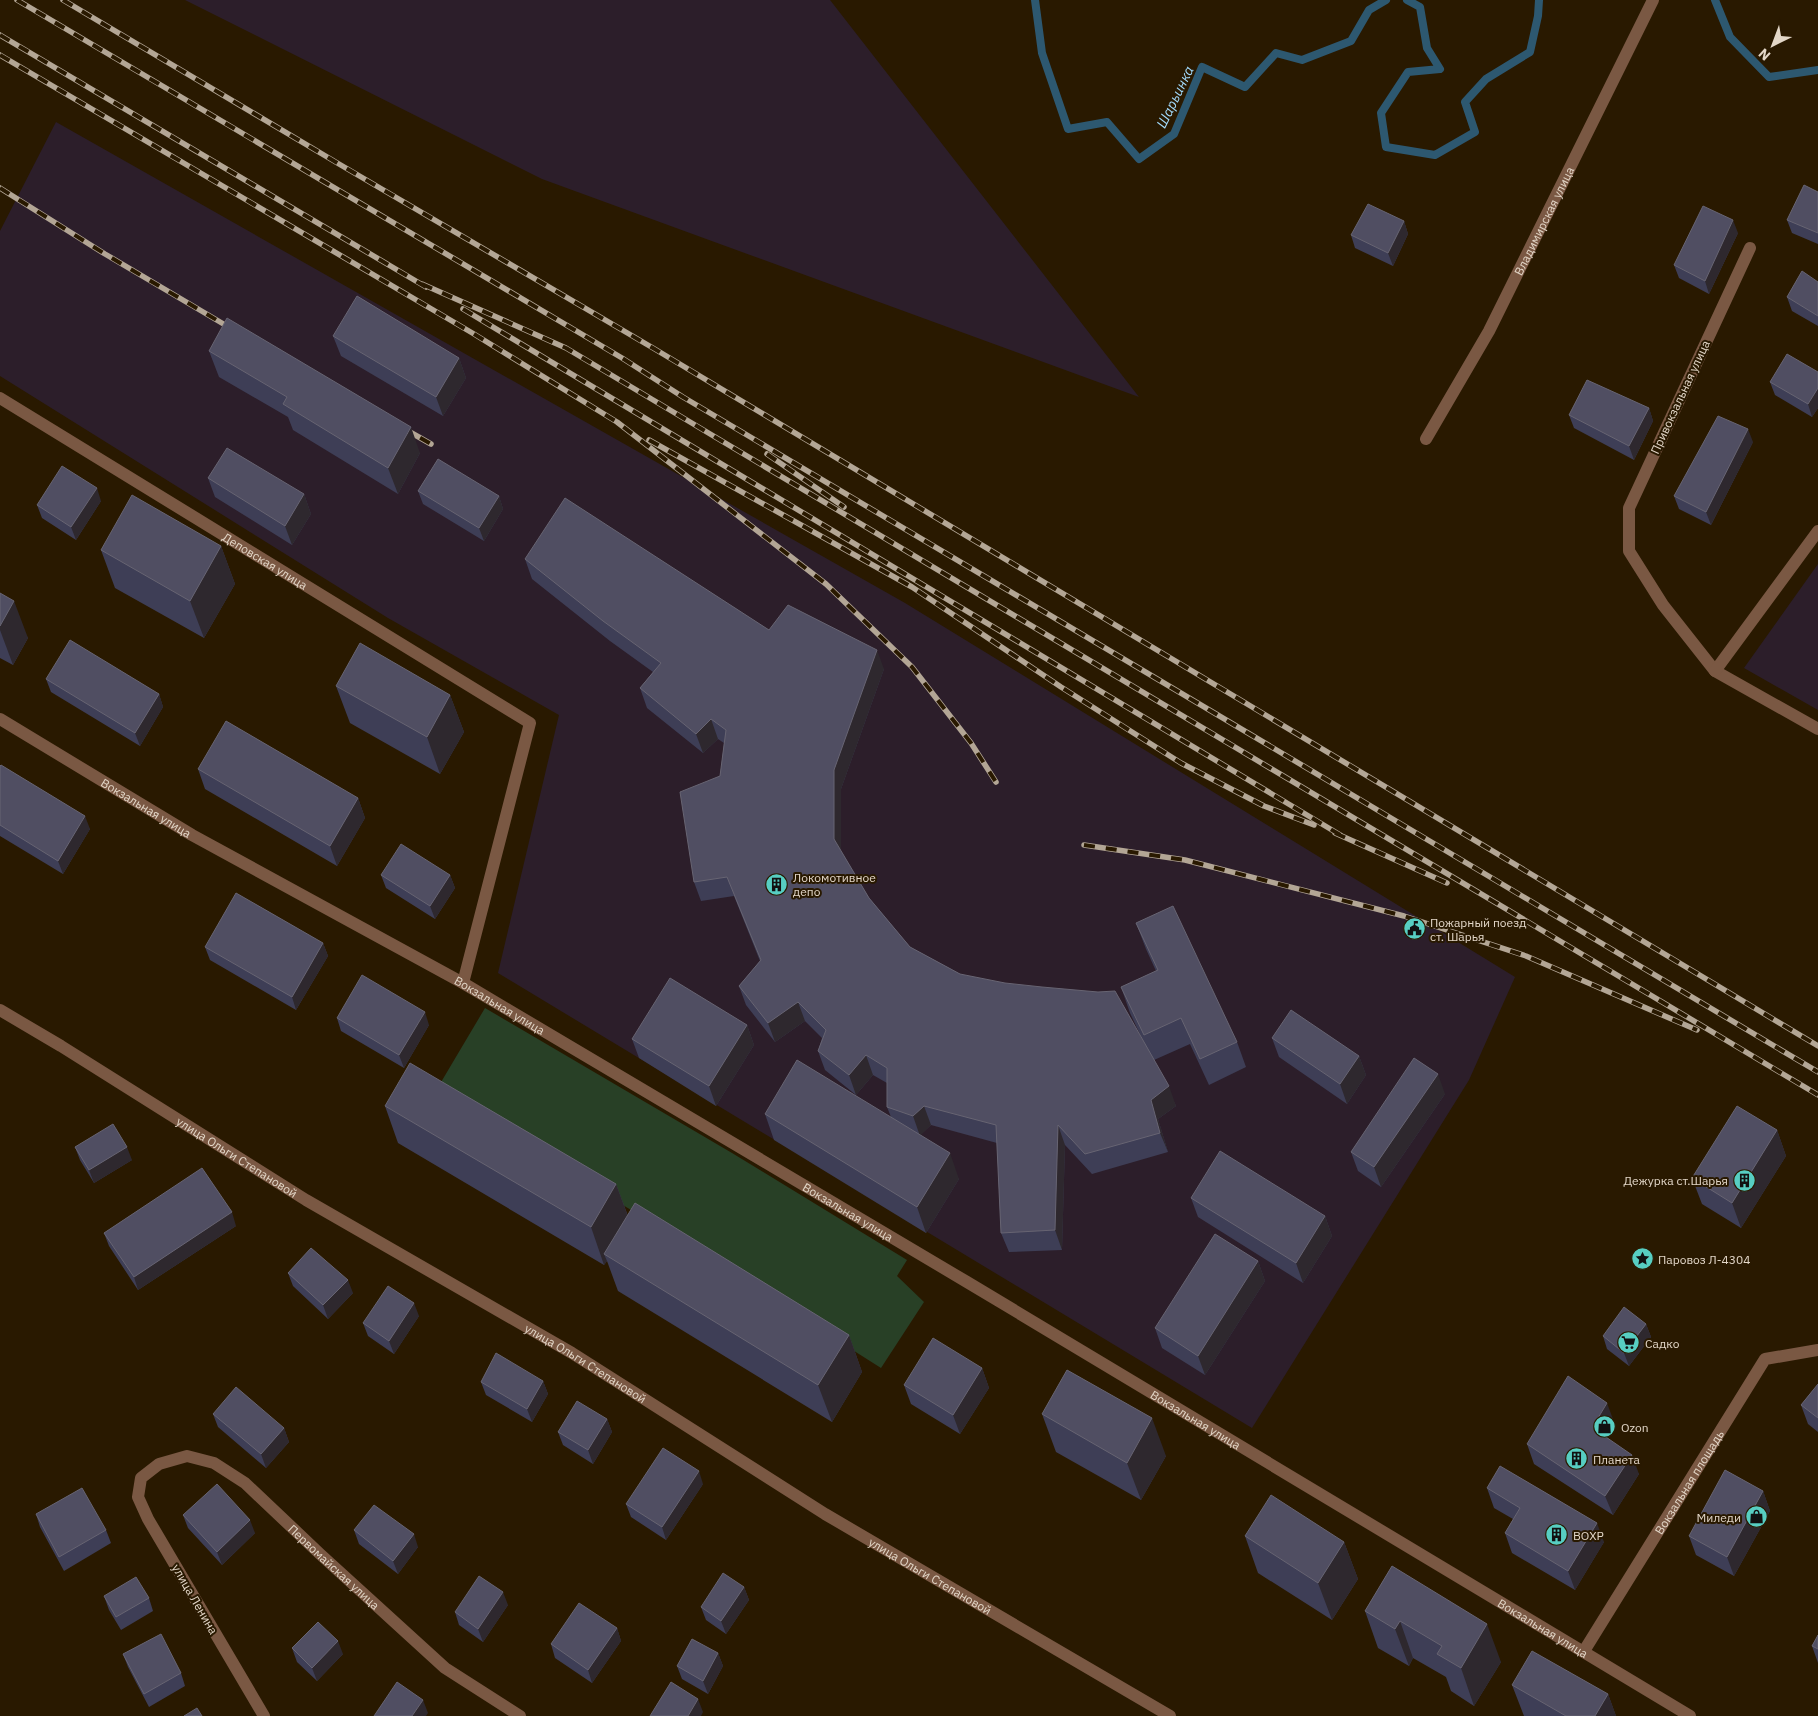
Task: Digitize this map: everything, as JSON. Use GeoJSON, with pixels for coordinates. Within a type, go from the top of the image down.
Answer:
{"type":"FeatureCollection","features":[{"type":"Feature","properties":{"kind":"street","name":"Владимирская улица"},"geometry":{"type":"LineString","coordinates":[[1426,439],[1489,331],[1653,0]]}},
{"type":"Feature","properties":{"kind":"street","name":"Привокзальная улица"},"geometry":{"type":"LineString","coordinates":[[1716,671],[1663,605],[1628,551],[1629,508],[1750,248]]}},
{"type":"Feature","properties":{"kind":"street","name":"Деповская улица"},"geometry":{"type":"LineString","coordinates":[[0,398],[530,723],[463,983]]}},
{"type":"Feature","properties":{"kind":"street"},"geometry":{"type":"LineString","coordinates":[[1818,531],[1716,671],[1818,729]]}},
{"type":"Feature","properties":{"kind":"street","name":"Вокзальная улица"},"geometry":{"type":"LineString","coordinates":[[0,719],[192,835],[463,983],[1690,1716]]}},
{"type":"Feature","properties":{"kind":"street","name":"улица Ольги Степановой"},"geometry":{"type":"LineString","coordinates":[[0,1010],[306,1200],[572,1353],[825,1514],[1170,1716]]}},
{"type":"Feature","properties":{"kind":"street","name":"Вокзальная площадь"},"geometry":{"type":"LineString","coordinates":[[1584,1651],[1765,1359],[1818,1350]]}},
{"type":"Feature","properties":{"kind":"street","name":"Первомайская улица"},"geometry":{"type":"LineString","coordinates":[[142,1478],[159,1464],[187,1456],[214,1463],[245,1483],[444,1668],[520,1716]]}},
{"type":"Feature","properties":{"kind":"street","name":"улица Ленина"},"geometry":{"type":"LineString","coordinates":[[142,1478],[138,1497],[148,1519],[264,1716]]}},
{"type":"Feature","properties":{"kind":"shaded area"},"geometry":{"type":"Polygon","coordinates":[[[185,0],[830,0],[1139,397],[542,179],[185,0]]]}},
{"type":"Feature","properties":{"kind":"shaded area"},"geometry":{"type":"Polygon","coordinates":[[[56,122],[905,603],[1515,977],[1469,1080],[1252,1428],[498,973],[559,715],[388,618],[0,376],[0,231],[56,122]]]}},
{"type":"Feature","properties":{"kind":"shaded area"},"geometry":{"type":"Polygon","coordinates":[[[1818,564],[1818,710],[1744,668],[1818,564]]]}},
{"type":"Feature","properties":{"kind":"green space"},"geometry":{"type":"Polygon","coordinates":[[[485,1008],[732,1153],[907,1260],[897,1276],[924,1302],[881,1368],[638,1214],[434,1094],[485,1008]]]}},
{"type":"Feature","properties":{"kind":"building"},"geometry":{"type":"Polygon","coordinates":[[[1804,185],[1818,192],[1818,233],[1787,220],[1804,185]]]}},
{"type":"Feature","properties":{"kind":"building"},"geometry":{"type":"Polygon","coordinates":[[[1368,204],[1404,221],[1388,253],[1351,235],[1368,204]]]}},
{"type":"Feature","properties":{"kind":"building"},"geometry":{"type":"Polygon","coordinates":[[[1703,206],[1733,220],[1705,281],[1674,265],[1703,206]]]}},
{"type":"Feature","properties":{"kind":"building"},"geometry":{"type":"Polygon","coordinates":[[[1802,271],[1818,282],[1818,316],[1787,297],[1802,271]]]}},
{"type":"Feature","properties":{"kind":"building"},"geometry":{"type":"Polygon","coordinates":[[[357,296],[459,358],[436,397],[333,336],[357,296]]]}},
{"type":"Feature","properties":{"kind":"building"},"geometry":{"type":"Polygon","coordinates":[[[227,318],[411,427],[388,468],[283,404],[287,397],[209,351],[227,318]]]}},
{"type":"Feature","properties":{"kind":"building"},"geometry":{"type":"Polygon","coordinates":[[[1787,354],[1818,372],[1818,388],[1808,404],[1770,382],[1787,354]]]}},
{"type":"Feature","properties":{"kind":"building"},"geometry":{"type":"Polygon","coordinates":[[[1587,380],[1649,408],[1629,446],[1569,415],[1587,380]]]}},
{"type":"Feature","properties":{"kind":"building"},"geometry":{"type":"Polygon","coordinates":[[[1718,416],[1748,429],[1706,512],[1674,496],[1718,416]]]}},
{"type":"Feature","properties":{"kind":"building"},"geometry":{"type":"Polygon","coordinates":[[[227,448],[304,494],[285,526],[208,478],[227,448]]]}},
{"type":"Feature","properties":{"kind":"building"},"geometry":{"type":"Polygon","coordinates":[[[438,459],[499,496],[479,528],[418,491],[438,459]]]}},
{"type":"Feature","properties":{"kind":"building"},"geometry":{"type":"Polygon","coordinates":[[[62,466],[97,488],[71,527],[37,505],[62,466]]]}},
{"type":"Feature","properties":{"kind":"building"},"geometry":{"type":"Polygon","coordinates":[[[132,495],[221,546],[190,601],[101,550],[132,495]]]}},
{"type":"Feature","properties":{"kind":"building","name":"Локомотивное депо"},"geometry":{"type":"Polygon","coordinates":[[[565,498],[769,630],[788,605],[877,650],[834,770],[834,839],[869,898],[910,947],[960,974],[1005,983],[1098,992],[1115,991],[1169,1086],[1151,1100],[1160,1133],[1085,1154],[1058,1125],[1055,1230],[1001,1233],[996,1125],[924,1106],[913,1116],[887,1107],[887,1068],[866,1055],[849,1075],[818,1051],[826,1030],[798,1002],[768,1023],[739,986],[761,960],[727,877],[694,882],[680,792],[720,776],[726,730],[711,719],[696,734],[640,688],[661,663],[603,621],[525,559],[565,498]]]}},
{"type":"Feature","properties":{"kind":"building"},"geometry":{"type":"Polygon","coordinates":[[[0,593],[14,601],[0,626],[0,593]]]}},
{"type":"Feature","properties":{"kind":"building"},"geometry":{"type":"Polygon","coordinates":[[[70,640],[159,694],[135,733],[46,679],[70,640]]]}},
{"type":"Feature","properties":{"kind":"building"},"geometry":{"type":"Polygon","coordinates":[[[360,643],[450,695],[427,737],[336,686],[360,643]]]}},
{"type":"Feature","properties":{"kind":"building"},"geometry":{"type":"Polygon","coordinates":[[[226,721],[358,798],[330,846],[198,769],[226,721]]]}},
{"type":"Feature","properties":{"kind":"building"},"geometry":{"type":"Polygon","coordinates":[[[1,765],[85,816],[58,861],[0,825],[1,765]]]}},
{"type":"Feature","properties":{"kind":"building"},"geometry":{"type":"Polygon","coordinates":[[[401,844],[450,875],[430,906],[381,875],[401,844]]]}},
{"type":"Feature","properties":{"kind":"building"},"geometry":{"type":"Polygon","coordinates":[[[236,893],[323,943],[292,997],[205,947],[236,893]]]}},
{"type":"Feature","properties":{"kind":"building"},"geometry":{"type":"Polygon","coordinates":[[[1173,906],[1237,1042],[1200,1059],[1181,1018],[1144,1035],[1121,987],[1158,970],[1136,923],[1173,906]]]}},
{"type":"Feature","properties":{"kind":"building"},"geometry":{"type":"Polygon","coordinates":[[[362,975],[425,1012],[399,1055],[337,1018],[362,975]]]}},
{"type":"Feature","properties":{"kind":"building"},"geometry":{"type":"Polygon","coordinates":[[[670,978],[747,1025],[709,1086],[632,1039],[670,978]]]}},
{"type":"Feature","properties":{"kind":"building"},"geometry":{"type":"Polygon","coordinates":[[[1291,1010],[1359,1056],[1340,1084],[1272,1038],[1291,1010]]]}},
{"type":"Feature","properties":{"kind":"building"},"geometry":{"type":"Polygon","coordinates":[[[1414,1058],[1438,1074],[1374,1167],[1351,1152],[1414,1058]]]}},
{"type":"Feature","properties":{"kind":"building"},"geometry":{"type":"Polygon","coordinates":[[[797,1060],[950,1153],[917,1207],[765,1114],[797,1060]]]}},
{"type":"Feature","properties":{"kind":"building"},"geometry":{"type":"Polygon","coordinates":[[[410,1063],[616,1184],[591,1227],[385,1106],[410,1063]]]}},
{"type":"Feature","properties":{"kind":"building"},"geometry":{"type":"Polygon","coordinates":[[[1737,1106],[1777,1130],[1732,1203],[1692,1178],[1737,1106]]]}},
{"type":"Feature","properties":{"kind":"building"},"geometry":{"type":"Polygon","coordinates":[[[113,1124],[127,1147],[89,1170],[75,1147],[113,1124]]]}},
{"type":"Feature","properties":{"kind":"building"},"geometry":{"type":"Polygon","coordinates":[[[1220,1151],[1325,1216],[1296,1263],[1191,1198],[1220,1151]]]}},
{"type":"Feature","properties":{"kind":"building"},"geometry":{"type":"Polygon","coordinates":[[[202,1168],[232,1212],[134,1277],[104,1233],[202,1168]]]}},
{"type":"Feature","properties":{"kind":"building"},"geometry":{"type":"Polygon","coordinates":[[[635,1203],[849,1335],[818,1385],[604,1254],[635,1203]]]}},
{"type":"Feature","properties":{"kind":"building"},"geometry":{"type":"Polygon","coordinates":[[[1215,1234],[1258,1261],[1198,1356],[1155,1328],[1215,1234]]]}},
{"type":"Feature","properties":{"kind":"building"},"geometry":{"type":"Polygon","coordinates":[[[311,1248],[348,1280],[323,1305],[288,1273],[311,1248]]]}},
{"type":"Feature","properties":{"kind":"building"},"geometry":{"type":"Polygon","coordinates":[[[388,1286],[414,1303],[389,1341],[363,1323],[388,1286]]]}},
{"type":"Feature","properties":{"kind":"building"},"geometry":{"type":"Polygon","coordinates":[[[1624,1307],[1646,1324],[1624,1353],[1603,1336],[1624,1307]]]}},
{"type":"Feature","properties":{"kind":"building"},"geometry":{"type":"Polygon","coordinates":[[[933,1338],[982,1368],[953,1415],[904,1385],[933,1338]]]}},
{"type":"Feature","properties":{"kind":"building"},"geometry":{"type":"Polygon","coordinates":[[[496,1353],[543,1381],[527,1409],[481,1382],[496,1353]]]}},
{"type":"Feature","properties":{"kind":"building"},"geometry":{"type":"Polygon","coordinates":[[[1067,1370],[1152,1418],[1127,1463],[1042,1414],[1067,1370]]]}},
{"type":"Feature","properties":{"kind":"building","name":"Планета"},"geometry":{"type":"Polygon","coordinates":[[[1568,1376],[1607,1403],[1598,1418],[1603,1435],[1632,1455],[1605,1496],[1527,1444],[1568,1376]]]}},
{"type":"Feature","properties":{"kind":"building"},"geometry":{"type":"Polygon","coordinates":[[[1818,1384],[1818,1418],[1801,1405],[1818,1384]]]}},
{"type":"Feature","properties":{"kind":"building"},"geometry":{"type":"Polygon","coordinates":[[[236,1387],[284,1428],[261,1454],[213,1414],[236,1387]]]}},
{"type":"Feature","properties":{"kind":"building"},"geometry":{"type":"Polygon","coordinates":[[[577,1401],[607,1419],[588,1450],[558,1432],[577,1401]]]}},
{"type":"Feature","properties":{"kind":"building"},"geometry":{"type":"Polygon","coordinates":[[[663,1448],[699,1471],[662,1527],[626,1504],[663,1448]]]}},
{"type":"Feature","properties":{"kind":"building","name":"ВОХР"},"geometry":{"type":"Polygon","coordinates":[[[1500,1466],[1597,1523],[1568,1571],[1505,1533],[1520,1508],[1487,1488],[1500,1466]]]}},
{"type":"Feature","properties":{"kind":"building"},"geometry":{"type":"Polygon","coordinates":[[[1725,1470],[1763,1491],[1727,1557],[1689,1536],[1725,1470]]]}},
{"type":"Feature","properties":{"kind":"building"},"geometry":{"type":"Polygon","coordinates":[[[217,1484],[250,1520],[217,1552],[183,1515],[217,1484]]]}},
{"type":"Feature","properties":{"kind":"building"},"geometry":{"type":"Polygon","coordinates":[[[82,1488],[106,1530],[59,1557],[36,1514],[82,1488]]]}},
{"type":"Feature","properties":{"kind":"building"},"geometry":{"type":"Polygon","coordinates":[[[1271,1495],[1344,1542],[1318,1583],[1245,1536],[1271,1495]]]}},
{"type":"Feature","properties":{"kind":"building"},"geometry":{"type":"Polygon","coordinates":[[[374,1505],[414,1534],[393,1561],[354,1530],[374,1505]]]}},
{"type":"Feature","properties":{"kind":"building"},"geometry":{"type":"Polygon","coordinates":[[[1392,1566],[1487,1624],[1461,1668],[1437,1654],[1442,1646],[1400,1621],[1395,1629],[1365,1611],[1392,1566]]]}},
{"type":"Feature","properties":{"kind":"building"},"geometry":{"type":"Polygon","coordinates":[[[723,1573],[744,1587],[721,1621],[701,1607],[723,1573]]]}},
{"type":"Feature","properties":{"kind":"building"},"geometry":{"type":"Polygon","coordinates":[[[479,1576],[503,1592],[478,1629],[455,1612],[479,1576]]]}},
{"type":"Feature","properties":{"kind":"building"},"geometry":{"type":"Polygon","coordinates":[[[136,1577],[149,1598],[116,1617],[104,1596],[136,1577]]]}},
{"type":"Feature","properties":{"kind":"building"},"geometry":{"type":"Polygon","coordinates":[[[579,1603],[617,1628],[588,1670],[551,1644],[579,1603]]]}},
{"type":"Feature","properties":{"kind":"building"},"geometry":{"type":"Polygon","coordinates":[[[318,1622],[338,1641],[312,1668],[292,1648],[318,1622]]]}},
{"type":"Feature","properties":{"kind":"building"},"geometry":{"type":"Polygon","coordinates":[[[161,1634],[181,1673],[144,1694],[123,1654],[161,1634]]]}},
{"type":"Feature","properties":{"kind":"building"},"geometry":{"type":"Polygon","coordinates":[[[1818,1635],[1818,1649],[1812,1646],[1818,1635]]]}},
{"type":"Feature","properties":{"kind":"building"},"geometry":{"type":"Polygon","coordinates":[[[692,1639],[718,1653],[703,1681],[677,1666],[692,1639]]]}},
{"type":"Feature","properties":{"kind":"building"},"geometry":{"type":"Polygon","coordinates":[[[1532,1651],[1608,1694],[1595,1716],[1566,1716],[1512,1685],[1532,1651]]]}},
{"type":"Feature","properties":{"kind":"building"},"geometry":{"type":"Polygon","coordinates":[[[397,1682],[423,1700],[412,1716],[374,1716],[397,1682]]]}},
{"type":"Feature","properties":{"kind":"building"},"geometry":{"type":"Polygon","coordinates":[[[671,1682],[698,1699],[688,1716],[650,1716],[671,1682]]]}},
{"type":"Feature","properties":{"kind":"building"},"geometry":{"type":"Polygon","coordinates":[[[197,1708],[202,1716],[184,1716],[197,1708]]]}},
{"type":"Feature","properties":{"kind":"waterway","name":"Шарьинка"},"geometry":{"type":"LineString","coordinates":[[1035,0],[1042,53],[1068,129],[1107,122],[1139,159],[1174,134],[1202,67],[1245,87],[1276,53],[1302,60],[1351,41],[1369,10],[1386,0]]}},
{"type":"Feature","properties":{"kind":"waterway","name":"Шарьинка"},"geometry":{"type":"LineString","coordinates":[[1407,0],[1420,7],[1427,48],[1440,69],[1408,72],[1381,113],[1386,147],[1435,155],[1475,132],[1465,102],[1486,79],[1530,52],[1538,16],[1539,0]]}},
{"type":"Feature","properties":{"kind":"waterway","name":"Шарьинка"},"geometry":{"type":"LineString","coordinates":[[1715,0],[1730,37],[1769,77],[1818,70]]}},
{"type":"Feature","properties":{"kind":"railway"},"geometry":{"type":"LineString","coordinates":[[17,0],[622,358],[683,397],[1818,1072]]}},
{"type":"Feature","properties":{"kind":"railway"},"geometry":{"type":"LineString","coordinates":[[63,0],[653,348],[1818,1046]]}},
{"type":"Feature","properties":{"kind":"railway"},"geometry":{"type":"LineString","coordinates":[[0,35],[426,287]]}},
{"type":"Feature","properties":{"kind":"railway"},"geometry":{"type":"LineString","coordinates":[[0,55],[474,334],[617,422],[826,584],[912,667],[971,743],[996,782]]}},
{"type":"Feature","properties":{"kind":"railway"},"geometry":{"type":"LineString","coordinates":[[0,188],[105,254],[237,332]]}},
{"type":"Feature","properties":{"kind":"railway"},"geometry":{"type":"LineString","coordinates":[[422,284],[566,348],[1818,1095]]}},
{"type":"Feature","properties":{"kind":"railway"},"geometry":{"type":"LineString","coordinates":[[463,309],[1342,836]]}},
{"type":"Feature","properties":{"kind":"railway"},"geometry":{"type":"LineString","coordinates":[[401,427],[431,444]]}},
{"type":"Feature","properties":{"kind":"railway"},"geometry":{"type":"LineString","coordinates":[[649,440],[912,587],[1061,687],[1181,763],[1264,806],[1314,825]]}},
{"type":"Feature","properties":{"kind":"railway"},"geometry":{"type":"LineString","coordinates":[[767,454],[844,507]]}},
{"type":"Feature","properties":{"kind":"railway"},"geometry":{"type":"LineString","coordinates":[[1335,833],[1447,883]]}},
{"type":"Feature","properties":{"kind":"railway"},"geometry":{"type":"LineString","coordinates":[[1084,845],[1185,860],[1404,916],[1526,956],[1697,1030]]}},
{"type":"Feature","properties":{"kind":"place","name":"Локомотивное депо"},"geometry":{"type":"Point","coordinates":[777,884]}},
{"type":"Feature","properties":{"kind":"place","name":"Пожарный поезд ст. Шарья"},"geometry":{"type":"Point","coordinates":[1414,929]}},
{"type":"Feature","properties":{"kind":"place","name":"Дежурка ст.Шарья"},"geometry":{"type":"Point","coordinates":[1744,1180]}},
{"type":"Feature","properties":{"kind":"place","name":"Паровоз Л-4304"},"geometry":{"type":"Point","coordinates":[1642,1259]}},
{"type":"Feature","properties":{"kind":"place","name":"Садко"},"geometry":{"type":"Point","coordinates":[1629,1343]}},
{"type":"Feature","properties":{"kind":"place","name":"Ozon"},"geometry":{"type":"Point","coordinates":[1605,1427]}},
{"type":"Feature","properties":{"kind":"place","name":"Планета"},"geometry":{"type":"Point","coordinates":[1577,1459]}},
{"type":"Feature","properties":{"kind":"place","name":"Миледи"},"geometry":{"type":"Point","coordinates":[1757,1517]}},
{"type":"Feature","properties":{"kind":"place","name":"ВОХР"},"geometry":{"type":"Point","coordinates":[1557,1535]}}]}
